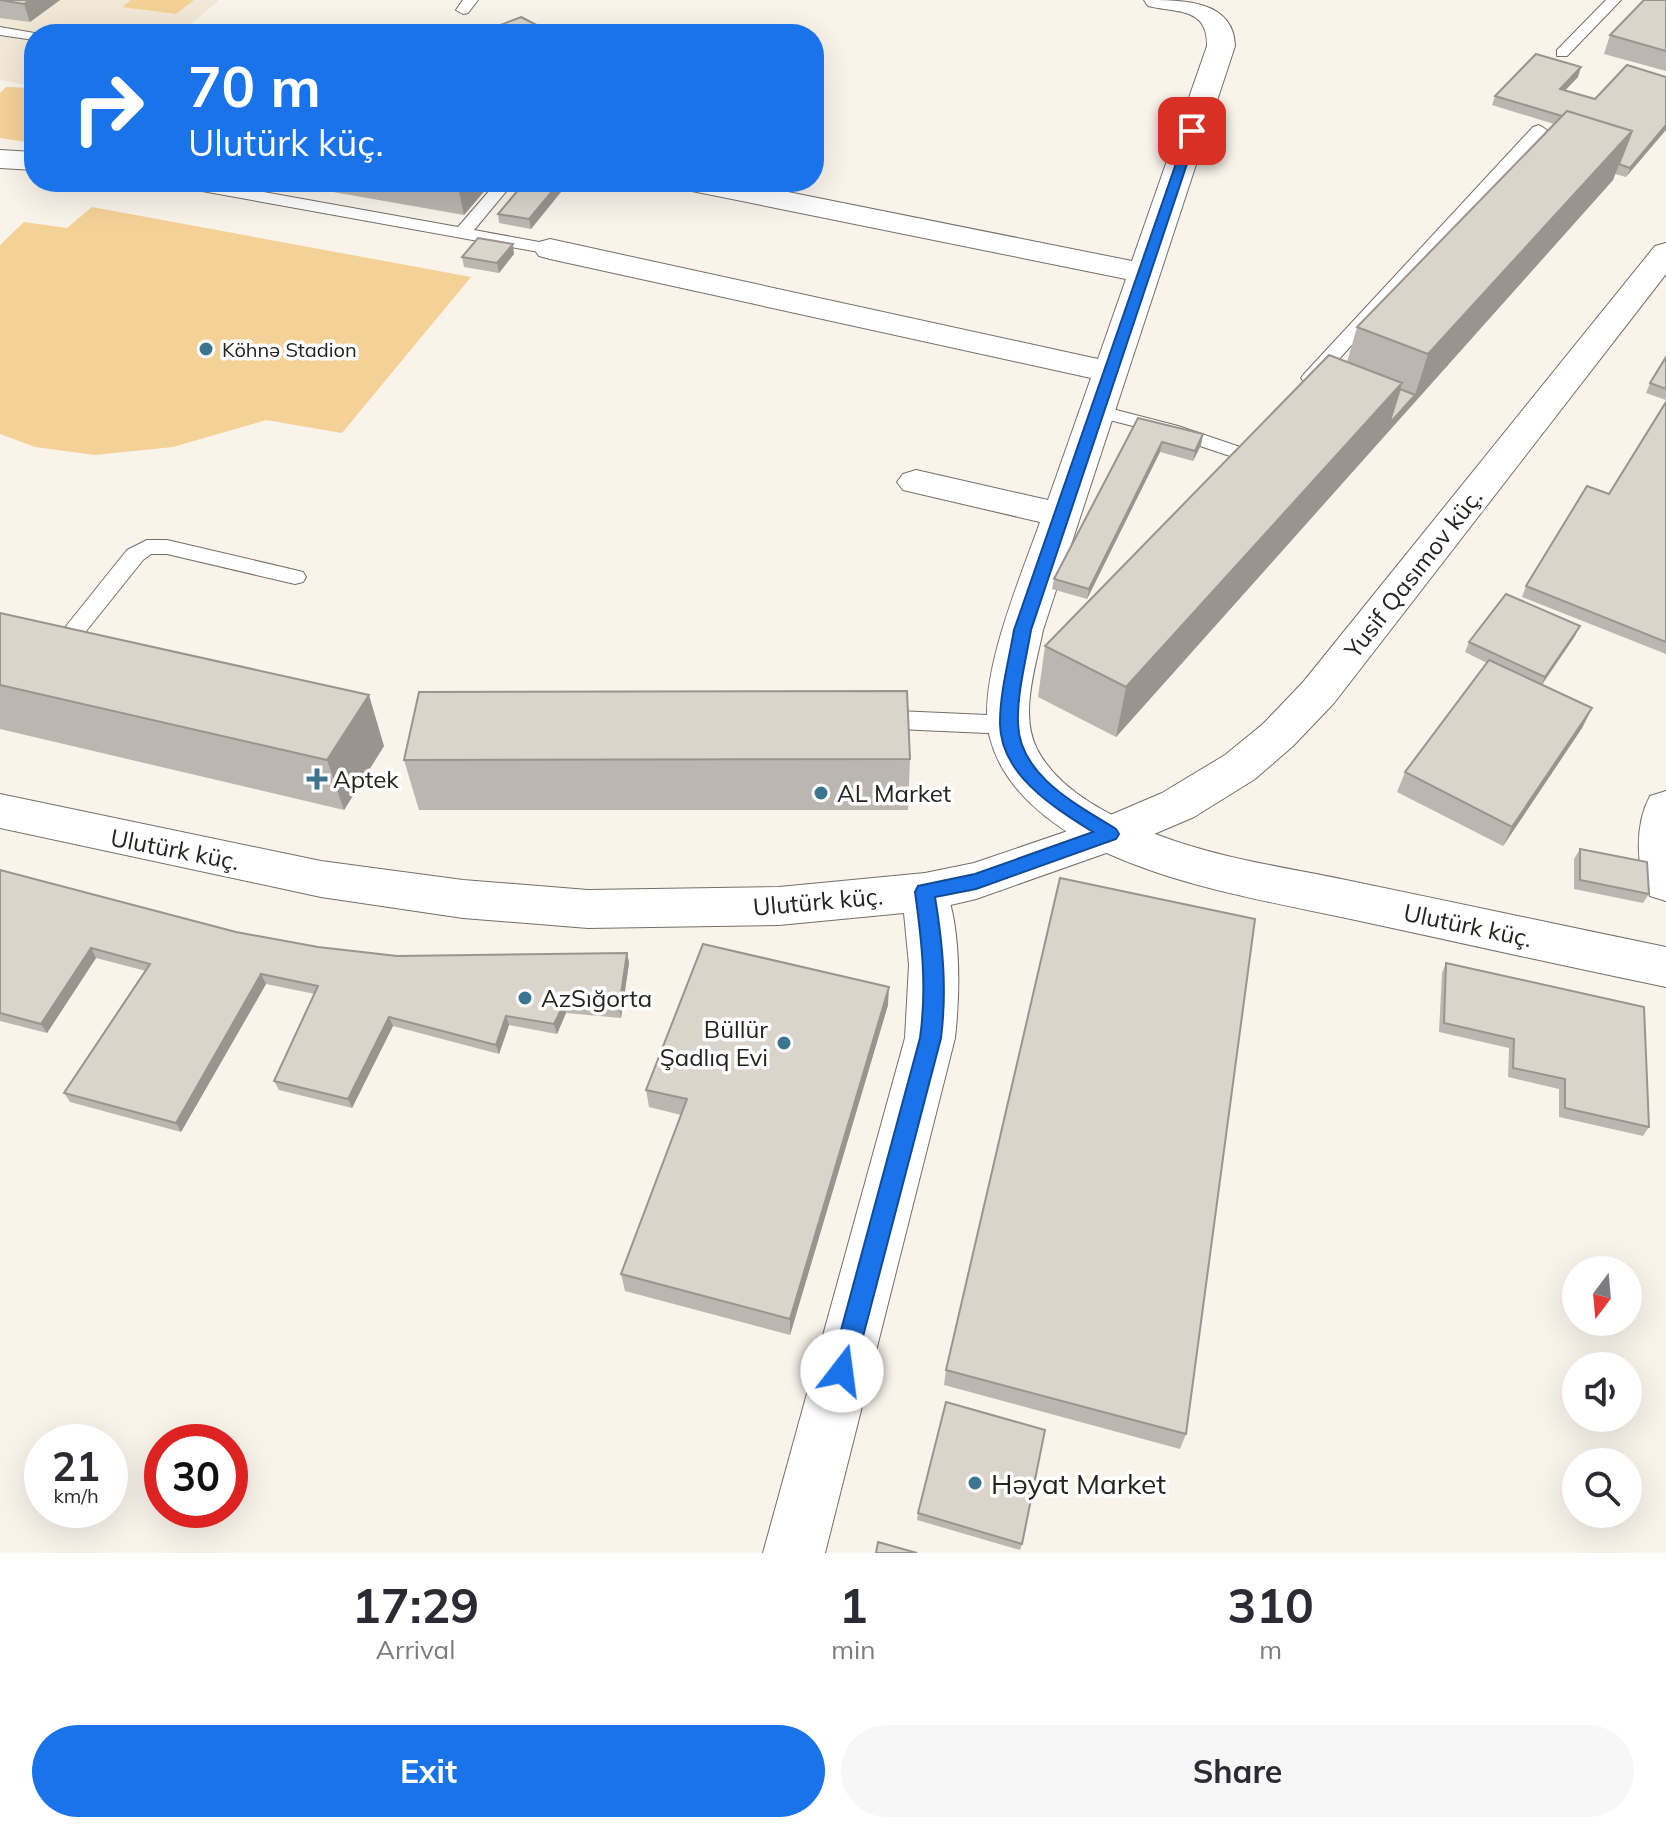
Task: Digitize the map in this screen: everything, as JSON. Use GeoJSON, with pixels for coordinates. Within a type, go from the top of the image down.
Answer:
{"type":"FeatureCollection","features":[{"type":"Feature","properties":{"kind":"street"},"geometry":{"type":"LineString","coordinates":[[1110,834],[1051,797],[1026,768],[1014,746],[1009,725],[1026,653],[1023,630],[1221,46],[1223,29],[1218,19],[1189,6],[1157,0]]}},
{"type":"Feature","properties":{"kind":"street"},"geometry":{"type":"LineString","coordinates":[[0,159],[24,160]]}},
{"type":"Feature","properties":{"kind":"street"},"geometry":{"type":"LineString","coordinates":[[742,192],[1144,273]]}},
{"type":"Feature","properties":{"kind":"street"},"geometry":{"type":"LineString","coordinates":[[550,249],[1110,372]]}},
{"type":"Feature","properties":{"kind":"street","name":"Yusif Qasımov küç."},"geometry":{"type":"LineString","coordinates":[[1110,834],[1178,805],[1240,767],[1278,735],[1319,692],[1666,253]]}},
{"type":"Feature","properties":{"kind":"street"},"geometry":{"type":"LineString","coordinates":[[916,482],[1062,515]]}},
{"type":"Feature","properties":{"kind":"street"},"geometry":{"type":"LineString","coordinates":[[1666,808],[1661,829],[1666,883]]}},
{"type":"Feature","properties":{"kind":"street","name":"Ulutürk küç."},"geometry":{"type":"LineString","coordinates":[[0,811],[321,879],[479,900],[588,909],[779,906],[925,892],[976,881],[1110,834],[1139,847],[1238,876],[1666,967]]}},
{"type":"Feature","properties":{"kind":"street"},"geometry":{"type":"LineString","coordinates":[[794,1553],[930,1038],[935,1000],[934,958],[925,892]]}},
{"type":"Feature","properties":{"kind":"lane"},"geometry":{"type":"LineString","coordinates":[[1562,53],[1614,0]]}},
{"type":"Feature","properties":{"kind":"lane"},"geometry":{"type":"LineString","coordinates":[[0,31],[24,35]]}},
{"type":"Feature","properties":{"kind":"lane"},"geometry":{"type":"LineString","coordinates":[[1295,396],[1539,130]]}},
{"type":"Feature","properties":{"kind":"lane"},"geometry":{"type":"LineString","coordinates":[[237,192],[550,249]]}},
{"type":"Feature","properties":{"kind":"lane"},"geometry":{"type":"LineString","coordinates":[[463,232],[497,192]]}},
{"type":"Feature","properties":{"kind":"lane"},"geometry":{"type":"LineString","coordinates":[[1097,411],[1171,430],[1242,454]]}},
{"type":"Feature","properties":{"kind":"lane"},"geometry":{"type":"LineString","coordinates":[[105,637],[67,629],[135,555],[147,547],[167,547],[295,577]]}},
{"type":"Feature","properties":{"kind":"lane"},"geometry":{"type":"LineString","coordinates":[[852,718],[1009,725]]}},
{"type":"Feature","properties":{"kind":"shaded area"},"geometry":{"type":"Polygon","coordinates":[[[0,0],[219,0],[191,24],[24,24],[24,84],[0,80],[0,0]]]}},
{"type":"Feature","properties":{"kind":"shaded area"},"geometry":{"type":"Polygon","coordinates":[[[131,0],[194,0],[176,14],[122,7],[131,0]]]}},
{"type":"Feature","properties":{"kind":"shaded area"},"geometry":{"type":"Polygon","coordinates":[[[6,87],[24,88],[24,142],[0,138],[0,93],[6,87]]]}},
{"type":"Feature","properties":{"kind":"shaded area","name":"Köhnə Stadion"},"geometry":{"type":"Polygon","coordinates":[[[92,207],[471,277],[342,433],[266,420],[173,447],[95,455],[35,447],[0,434],[0,245],[24,222],[67,228],[92,207]]]}},
{"type":"Feature","properties":{"kind":"building"},"geometry":{"type":"Polygon","coordinates":[[[0,0],[30,0],[24,4],[0,0]]]}},
{"type":"Feature","properties":{"kind":"building"},"geometry":{"type":"Polygon","coordinates":[[[1644,0],[1666,0],[1666,51],[1610,35],[1644,0]]]}},
{"type":"Feature","properties":{"kind":"building"},"geometry":{"type":"Polygon","coordinates":[[[521,17],[535,24],[503,24],[521,17]]]}},
{"type":"Feature","properties":{"kind":"building"},"geometry":{"type":"Polygon","coordinates":[[[1536,54],[1581,67],[1560,89],[1595,99],[1627,65],[1666,77],[1666,125],[1630,168],[1619,164],[1632,131],[1567,111],[1562,116],[1495,96],[1536,54]]]}},
{"type":"Feature","properties":{"kind":"building"},"geometry":{"type":"Polygon","coordinates":[[[1567,111],[1632,131],[1428,354],[1357,327],[1567,111]]]}},
{"type":"Feature","properties":{"kind":"building"},"geometry":{"type":"Polygon","coordinates":[[[517,192],[552,192],[529,219],[498,214],[517,192]]]}},
{"type":"Feature","properties":{"kind":"building"},"geometry":{"type":"Polygon","coordinates":[[[478,238],[513,244],[497,263],[462,257],[478,238]]]}},
{"type":"Feature","properties":{"kind":"building"},"geometry":{"type":"Polygon","coordinates":[[[1329,355],[1402,383],[1126,687],[1045,646],[1329,355]]]}},
{"type":"Feature","properties":{"kind":"building"},"geometry":{"type":"Polygon","coordinates":[[[1666,357],[1666,389],[1650,383],[1666,357]]]}},
{"type":"Feature","properties":{"kind":"building"},"geometry":{"type":"Polygon","coordinates":[[[1400,389],[1415,395],[1389,424],[1400,389]]]}},
{"type":"Feature","properties":{"kind":"building"},"geometry":{"type":"Polygon","coordinates":[[[1666,402],[1666,642],[1526,586],[1587,486],[1609,494],[1666,402]]]}},
{"type":"Feature","properties":{"kind":"building"},"geometry":{"type":"Polygon","coordinates":[[[1138,418],[1203,434],[1195,451],[1162,442],[1089,589],[1054,579],[1138,418]]]}},
{"type":"Feature","properties":{"kind":"building"},"geometry":{"type":"Polygon","coordinates":[[[1506,594],[1580,626],[1545,677],[1469,642],[1506,594]]]}},
{"type":"Feature","properties":{"kind":"building"},"geometry":{"type":"Polygon","coordinates":[[[0,613],[369,695],[327,760],[0,685],[0,613]]]}},
{"type":"Feature","properties":{"kind":"building"},"geometry":{"type":"Polygon","coordinates":[[[1489,660],[1592,708],[1512,827],[1405,772],[1489,660]]]}},
{"type":"Feature","properties":{"kind":"building"},"geometry":{"type":"Polygon","coordinates":[[[907,691],[910,759],[404,760],[419,692],[907,691]]]}},
{"type":"Feature","properties":{"kind":"building"},"geometry":{"type":"Polygon","coordinates":[[[1580,849],[1647,862],[1649,894],[1580,880],[1580,849]]]}},
{"type":"Feature","properties":{"kind":"building"},"geometry":{"type":"Polygon","coordinates":[[[0,870],[236,932],[318,947],[397,956],[627,953],[619,1008],[564,1004],[554,1024],[506,1016],[496,1045],[389,1017],[348,1099],[274,1081],[318,986],[261,974],[176,1123],[64,1093],[150,964],[91,948],[41,1024],[0,1013],[0,870]]]}},
{"type":"Feature","properties":{"kind":"building"},"geometry":{"type":"Polygon","coordinates":[[[1060,878],[1255,919],[1186,1434],[946,1370],[1060,878]]]}},
{"type":"Feature","properties":{"kind":"building"},"geometry":{"type":"Polygon","coordinates":[[[703,944],[889,987],[790,1319],[621,1274],[687,1099],[646,1090],[703,944]]]}},
{"type":"Feature","properties":{"kind":"building"},"geometry":{"type":"Polygon","coordinates":[[[1446,963],[1644,1007],[1649,1127],[1565,1108],[1565,1079],[1513,1068],[1514,1039],[1444,1023],[1446,963]]]}},
{"type":"Feature","properties":{"kind":"building"},"geometry":{"type":"Polygon","coordinates":[[[946,1402],[1045,1430],[1022,1544],[918,1513],[946,1402]]]}},
{"type":"Feature","properties":{"kind":"building"},"geometry":{"type":"Polygon","coordinates":[[[878,1542],[917,1553],[876,1553],[878,1542]]]}},
{"type":"Feature","properties":{"kind":"place","name":"Köhnə Stadion"},"geometry":{"type":"Point","coordinates":[206,349]}},
{"type":"Feature","properties":{"kind":"place","name":"Aptek"},"geometry":{"type":"Point","coordinates":[317,779]}},
{"type":"Feature","properties":{"kind":"place","name":"AL Market"},"geometry":{"type":"Point","coordinates":[821,793]}},
{"type":"Feature","properties":{"kind":"place","name":"AzSığorta"},"geometry":{"type":"Point","coordinates":[525,998]}},
{"type":"Feature","properties":{"kind":"place","name":"Büllür Şadlıq Evi"},"geometry":{"type":"Point","coordinates":[784,1043]}},
{"type":"Feature","properties":{"kind":"place","name":"Həyat Market"},"geometry":{"type":"Point","coordinates":[975,1483]}},
{"type":"Feature","properties":{"kind":"route"},"geometry":{"type":"LineString","coordinates":[[842,1371],[930,1038],[935,1000],[934,958],[925,892],[976,881],[1110,834],[1051,797],[1026,768],[1014,746],[1009,725],[1012,687],[1023,630],[1192,131]]}}]}
